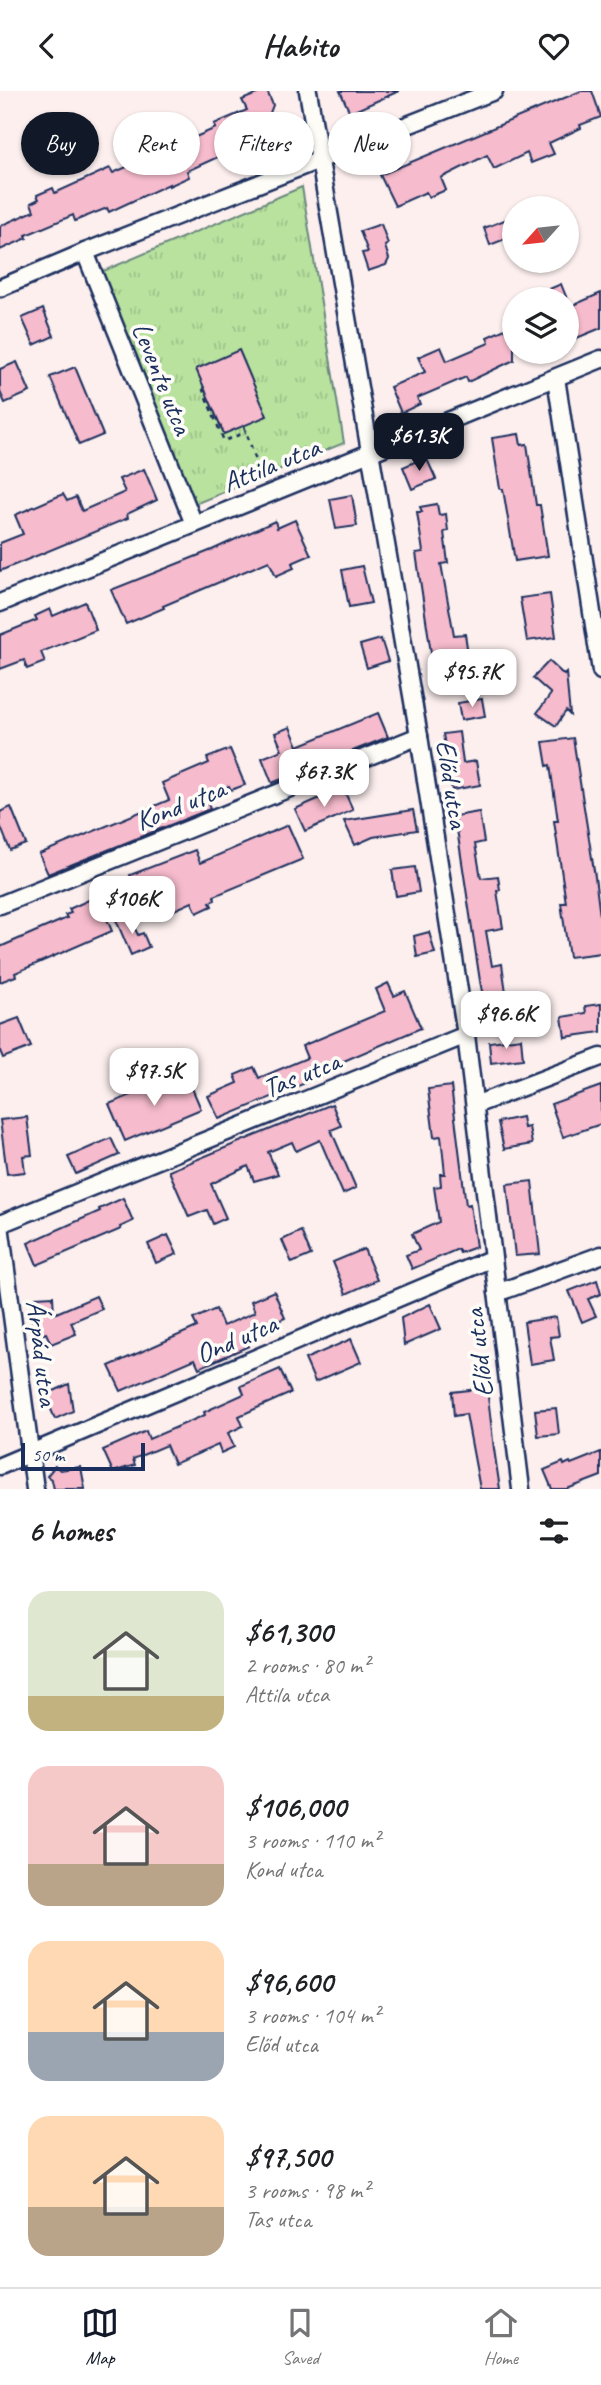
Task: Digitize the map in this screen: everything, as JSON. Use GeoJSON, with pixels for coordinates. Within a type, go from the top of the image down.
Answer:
{"type":"FeatureCollection","features":[{"type":"Feature","properties":{"kind":"street","name":"Előd utca"},"geometry":{"type":"LineString","coordinates":[[308,91],[419,736],[466,1035],[521,1489]]}},
{"type":"Feature","properties":{"kind":"street"},"geometry":{"type":"LineString","coordinates":[[0,288],[494,91]]}},
{"type":"Feature","properties":{"kind":"street","name":"Levente utca"},"geometry":{"type":"LineString","coordinates":[[85,252],[194,524]]}},
{"type":"Feature","properties":{"kind":"street","name":"Attila utca"},"geometry":{"type":"LineString","coordinates":[[0,603],[601,359]]}},
{"type":"Feature","properties":{"kind":"street"},"geometry":{"type":"LineString","coordinates":[[556,378],[601,671]]}},
{"type":"Feature","properties":{"kind":"street","name":"Kond utca"},"geometry":{"type":"LineString","coordinates":[[0,905],[419,736]]}},
{"type":"Feature","properties":{"kind":"street","name":"Tas utca"},"geometry":{"type":"LineString","coordinates":[[0,1224],[466,1035]]}},
{"type":"Feature","properties":{"kind":"street"},"geometry":{"type":"LineString","coordinates":[[475,1105],[601,1057]]}},
{"type":"Feature","properties":{"kind":"street","name":"Árpád utca"},"geometry":{"type":"LineString","coordinates":[[0,1224],[35,1489]]}},
{"type":"Feature","properties":{"kind":"street"},"geometry":{"type":"LineString","coordinates":[[497,1293],[601,1255]]}},
{"type":"Feature","properties":{"kind":"street","name":"Ond utca"},"geometry":{"type":"LineString","coordinates":[[0,1465],[493,1258]]}},
{"type":"Feature","properties":{"kind":"path"},"geometry":{"type":"LineString","coordinates":[[205,389],[203,390],[223,441],[246,432]]}},
{"type":"Feature","properties":{"kind":"path"},"geometry":{"type":"LineString","coordinates":[[244,426],[268,494]]}},
{"type":"Feature","properties":{"kind":"green space"},"geometry":{"type":"Polygon","coordinates":[[[302,187],[344,443],[190,506],[101,272],[302,187]]]}},
{"type":"Feature","properties":{"kind":"building"},"geometry":{"type":"Polygon","coordinates":[[[267,91],[273,105],[270,112],[242,112],[247,110],[242,100],[267,91]]]}},
{"type":"Feature","properties":{"kind":"building"},"geometry":{"type":"Polygon","coordinates":[[[340,91],[399,91],[352,112],[350,112],[340,91]]]}},
{"type":"Feature","properties":{"kind":"building"},"geometry":{"type":"Polygon","coordinates":[[[581,91],[592,91],[601,117],[580,125],[581,128],[549,143],[554,154],[531,163],[527,153],[494,169],[487,155],[441,178],[446,190],[429,197],[426,192],[395,206],[380,175],[411,175],[411,162],[581,91]]]}},
{"type":"Feature","properties":{"kind":"building"},"geometry":{"type":"Polygon","coordinates":[[[214,129],[214,159],[200,165],[200,135],[214,129]]]}},
{"type":"Feature","properties":{"kind":"building"},"geometry":{"type":"Polygon","coordinates":[[[110,168],[113,175],[189,177],[109,212],[107,208],[75,221],[73,215],[26,235],[27,238],[0,250],[0,226],[34,211],[31,203],[39,199],[37,195],[53,188],[55,193],[110,168]]]}},
{"type":"Feature","properties":{"kind":"building"},"geometry":{"type":"Polygon","coordinates":[[[502,221],[502,240],[490,245],[484,228],[502,221]]]}},
{"type":"Feature","properties":{"kind":"building"},"geometry":{"type":"Polygon","coordinates":[[[381,224],[388,244],[385,246],[389,259],[386,265],[368,271],[362,253],[368,252],[360,231],[381,224]]]}},
{"type":"Feature","properties":{"kind":"building"},"geometry":{"type":"Polygon","coordinates":[[[601,293],[601,328],[579,337],[579,303],[601,293]]]}},
{"type":"Feature","properties":{"kind":"building"},"geometry":{"type":"Polygon","coordinates":[[[43,309],[54,336],[34,345],[22,318],[43,309]]]}},
{"type":"Feature","properties":{"kind":"building"},"geometry":{"type":"Polygon","coordinates":[[[502,330],[502,364],[506,364],[468,382],[466,377],[417,398],[420,404],[401,413],[390,387],[425,372],[418,357],[441,347],[447,361],[489,343],[487,337],[502,330]]]}},
{"type":"Feature","properties":{"kind":"building"},"geometry":{"type":"Polygon","coordinates":[[[239,350],[267,416],[224,434],[196,369],[239,350]]]}},
{"type":"Feature","properties":{"kind":"building"},"geometry":{"type":"Polygon","coordinates":[[[17,362],[30,392],[5,403],[0,392],[0,369],[17,362]]]}},
{"type":"Feature","properties":{"kind":"building"},"geometry":{"type":"Polygon","coordinates":[[[75,367],[103,435],[79,445],[50,377],[75,367]]]}},
{"type":"Feature","properties":{"kind":"building"},"geometry":{"type":"Polygon","coordinates":[[[519,434],[521,445],[527,444],[536,505],[540,505],[548,556],[515,561],[492,438],[519,434]]]}},
{"type":"Feature","properties":{"kind":"building"},"geometry":{"type":"Polygon","coordinates":[[[426,457],[436,479],[412,489],[403,467],[426,457]]]}},
{"type":"Feature","properties":{"kind":"building"},"geometry":{"type":"Polygon","coordinates":[[[144,469],[157,500],[127,514],[128,518],[0,571],[0,543],[23,534],[15,515],[63,494],[67,501],[76,497],[82,511],[125,492],[119,479],[144,469]]]}},
{"type":"Feature","properties":{"kind":"building"},"geometry":{"type":"Polygon","coordinates":[[[352,495],[357,526],[336,529],[330,499],[352,495]]]}},
{"type":"Feature","properties":{"kind":"building"},"geometry":{"type":"Polygon","coordinates":[[[437,504],[439,515],[446,514],[448,531],[444,532],[448,563],[441,564],[454,635],[465,634],[470,667],[434,673],[416,553],[423,552],[417,512],[422,512],[420,507],[437,504]]]}},
{"type":"Feature","properties":{"kind":"building"},"geometry":{"type":"Polygon","coordinates":[[[295,520],[311,555],[292,563],[294,568],[276,576],[269,561],[126,624],[111,590],[212,550],[275,521],[277,528],[295,520]]]}},
{"type":"Feature","properties":{"kind":"building"},"geometry":{"type":"Polygon","coordinates":[[[362,566],[371,603],[349,607],[342,570],[362,566]]]}},
{"type":"Feature","properties":{"kind":"building"},"geometry":{"type":"Polygon","coordinates":[[[550,594],[556,637],[527,641],[520,598],[550,594]]]}},
{"type":"Feature","properties":{"kind":"building"},"geometry":{"type":"Polygon","coordinates":[[[85,602],[96,630],[41,652],[45,662],[27,669],[24,660],[0,669],[0,635],[37,620],[35,616],[50,609],[53,616],[85,602]]]}},
{"type":"Feature","properties":{"kind":"building"},"geometry":{"type":"Polygon","coordinates":[[[381,639],[388,661],[367,668],[360,645],[381,639]]]}},
{"type":"Feature","properties":{"kind":"building"},"geometry":{"type":"Polygon","coordinates":[[[549,661],[564,675],[566,673],[570,715],[566,711],[556,726],[537,713],[551,694],[533,678],[549,661]]]}},
{"type":"Feature","properties":{"kind":"building"},"geometry":{"type":"Polygon","coordinates":[[[482,699],[485,716],[461,720],[458,703],[482,699]]]}},
{"type":"Feature","properties":{"kind":"building"},"geometry":{"type":"Polygon","coordinates":[[[378,713],[388,737],[272,783],[262,758],[282,750],[275,733],[290,727],[298,746],[378,713]]]}},
{"type":"Feature","properties":{"kind":"building"},"geometry":{"type":"Polygon","coordinates":[[[459,732],[463,763],[476,761],[480,785],[452,790],[443,734],[459,732]]]}},
{"type":"Feature","properties":{"kind":"building"},"geometry":{"type":"Polygon","coordinates":[[[573,738],[595,877],[601,924],[601,953],[569,957],[561,903],[566,903],[554,821],[558,821],[550,765],[547,766],[543,742],[573,738]]]}},
{"type":"Feature","properties":{"kind":"building"},"geometry":{"type":"Polygon","coordinates":[[[230,749],[245,785],[231,790],[229,786],[205,796],[210,809],[48,874],[39,854],[169,800],[162,783],[209,763],[207,758],[230,749]]]}},
{"type":"Feature","properties":{"kind":"building"},"geometry":{"type":"Polygon","coordinates":[[[343,788],[353,810],[305,831],[295,809],[343,788]]]}},
{"type":"Feature","properties":{"kind":"building"},"geometry":{"type":"Polygon","coordinates":[[[11,807],[26,844],[10,850],[0,825],[0,812],[11,807]]]}},
{"type":"Feature","properties":{"kind":"building"},"geometry":{"type":"Polygon","coordinates":[[[413,810],[417,830],[373,837],[355,845],[344,821],[413,810]]]}},
{"type":"Feature","properties":{"kind":"building"},"geometry":{"type":"Polygon","coordinates":[[[479,812],[484,842],[475,844],[481,878],[498,876],[500,890],[497,891],[503,928],[486,931],[492,966],[502,964],[509,1014],[493,1016],[492,1011],[486,1012],[480,981],[455,816],[479,812]]]}},
{"type":"Feature","properties":{"kind":"building"},"geometry":{"type":"Polygon","coordinates":[[[288,825],[303,859],[214,896],[215,900],[210,902],[212,906],[197,913],[192,902],[170,912],[160,887],[139,897],[130,875],[195,850],[200,863],[288,825]]]}},
{"type":"Feature","properties":{"kind":"building"},"geometry":{"type":"Polygon","coordinates":[[[415,867],[419,892],[396,896],[392,870],[415,867]]]}},
{"type":"Feature","properties":{"kind":"building"},"geometry":{"type":"Polygon","coordinates":[[[93,898],[95,902],[99,900],[112,931],[0,982],[0,947],[67,918],[65,915],[71,913],[69,909],[93,898]]]}},
{"type":"Feature","properties":{"kind":"building"},"geometry":{"type":"Polygon","coordinates":[[[128,914],[138,935],[143,933],[149,947],[131,955],[116,920],[128,914]]]}},
{"type":"Feature","properties":{"kind":"building"},"geometry":{"type":"Polygon","coordinates":[[[429,932],[435,953],[417,957],[414,936],[429,932]]]}},
{"type":"Feature","properties":{"kind":"building"},"geometry":{"type":"Polygon","coordinates":[[[388,983],[394,996],[405,991],[421,1028],[332,1066],[334,1071],[219,1119],[208,1096],[238,1083],[235,1075],[254,1067],[259,1078],[307,1058],[302,1046],[385,1011],[376,989],[388,983]]]}},
{"type":"Feature","properties":{"kind":"building"},"geometry":{"type":"Polygon","coordinates":[[[601,1004],[601,1032],[565,1037],[562,1017],[586,1013],[585,1006],[601,1004]]]}},
{"type":"Feature","properties":{"kind":"building"},"geometry":{"type":"Polygon","coordinates":[[[19,1018],[31,1047],[3,1058],[0,1051],[0,1025],[19,1018]]]}},
{"type":"Feature","properties":{"kind":"building"},"geometry":{"type":"Polygon","coordinates":[[[521,1038],[523,1059],[491,1063],[489,1042],[521,1038]]]}},
{"type":"Feature","properties":{"kind":"building"},"geometry":{"type":"Polygon","coordinates":[[[175,1077],[178,1083],[185,1080],[189,1089],[192,1088],[201,1109],[125,1141],[109,1104],[175,1077]]]}},
{"type":"Feature","properties":{"kind":"building"},"geometry":{"type":"Polygon","coordinates":[[[451,1086],[466,1205],[470,1204],[476,1247],[460,1253],[458,1249],[412,1269],[406,1255],[419,1250],[412,1234],[439,1222],[434,1187],[441,1186],[440,1174],[445,1174],[441,1136],[434,1137],[428,1089],[451,1086]]]}},
{"type":"Feature","properties":{"kind":"building"},"geometry":{"type":"Polygon","coordinates":[[[601,1086],[601,1124],[563,1137],[551,1104],[601,1086]]]}},
{"type":"Feature","properties":{"kind":"building"},"geometry":{"type":"Polygon","coordinates":[[[332,1104],[341,1126],[331,1130],[356,1188],[343,1194],[320,1140],[296,1151],[292,1142],[268,1152],[278,1174],[254,1181],[248,1166],[211,1184],[226,1218],[213,1224],[207,1210],[189,1217],[169,1171],[332,1104]]]}},
{"type":"Feature","properties":{"kind":"building"},"geometry":{"type":"Polygon","coordinates":[[[27,1117],[32,1155],[23,1156],[25,1172],[7,1174],[0,1120],[27,1117]]]}},
{"type":"Feature","properties":{"kind":"building"},"geometry":{"type":"Polygon","coordinates":[[[522,1117],[524,1128],[529,1127],[532,1144],[504,1149],[498,1122],[522,1117]]]}},
{"type":"Feature","properties":{"kind":"building"},"geometry":{"type":"Polygon","coordinates":[[[111,1138],[119,1155],[76,1174],[68,1157],[111,1138]]]}},
{"type":"Feature","properties":{"kind":"building"},"geometry":{"type":"Polygon","coordinates":[[[532,1181],[540,1254],[515,1256],[507,1184],[532,1181]]]}},
{"type":"Feature","properties":{"kind":"building"},"geometry":{"type":"Polygon","coordinates":[[[123,1198],[133,1221],[120,1227],[121,1229],[37,1265],[28,1243],[123,1198]]]}},
{"type":"Feature","properties":{"kind":"building"},"geometry":{"type":"Polygon","coordinates":[[[301,1231],[311,1255],[292,1263],[282,1240],[301,1231]]]}},
{"type":"Feature","properties":{"kind":"building"},"geometry":{"type":"Polygon","coordinates":[[[168,1235],[177,1254],[156,1263],[148,1244],[168,1235]]]}},
{"type":"Feature","properties":{"kind":"building"},"geometry":{"type":"Polygon","coordinates":[[[364,1249],[377,1280],[346,1294],[333,1262],[364,1249]]]}},
{"type":"Feature","properties":{"kind":"building"},"geometry":{"type":"Polygon","coordinates":[[[597,1280],[601,1294],[588,1299],[596,1316],[582,1322],[569,1291],[597,1280]]]}},
{"type":"Feature","properties":{"kind":"building"},"geometry":{"type":"Polygon","coordinates":[[[274,1291],[285,1318],[244,1336],[249,1346],[199,1368],[195,1359],[121,1391],[109,1366],[197,1327],[193,1319],[216,1309],[223,1326],[255,1312],[251,1301],[274,1291]]]}},
{"type":"Feature","properties":{"kind":"building"},"geometry":{"type":"Polygon","coordinates":[[[53,1296],[54,1314],[96,1296],[102,1309],[71,1322],[76,1334],[51,1344],[46,1333],[34,1338],[31,1304],[37,1303],[36,1297],[53,1296]]]}},
{"type":"Feature","properties":{"kind":"building"},"geometry":{"type":"Polygon","coordinates":[[[430,1304],[441,1329],[404,1345],[401,1318],[430,1304]]]}},
{"type":"Feature","properties":{"kind":"building"},"geometry":{"type":"Polygon","coordinates":[[[556,1317],[559,1336],[550,1337],[554,1360],[530,1364],[524,1322],[556,1317]]]}},
{"type":"Feature","properties":{"kind":"building"},"geometry":{"type":"Polygon","coordinates":[[[351,1339],[361,1362],[315,1382],[305,1359],[351,1339]]]}},
{"type":"Feature","properties":{"kind":"building"},"geometry":{"type":"Polygon","coordinates":[[[280,1369],[291,1393],[239,1416],[243,1426],[228,1433],[234,1447],[221,1453],[218,1445],[174,1464],[166,1445],[133,1459],[135,1465],[113,1472],[103,1450],[146,1431],[149,1439],[205,1415],[204,1412],[244,1394],[241,1386],[280,1369]]]}},
{"type":"Feature","properties":{"kind":"building"},"geometry":{"type":"Polygon","coordinates":[[[69,1384],[73,1411],[55,1419],[45,1395],[69,1384]]]}},
{"type":"Feature","properties":{"kind":"building"},"geometry":{"type":"Polygon","coordinates":[[[487,1388],[500,1489],[480,1489],[466,1414],[454,1416],[452,1392],[487,1388]]]}},
{"type":"Feature","properties":{"kind":"building"},"geometry":{"type":"Polygon","coordinates":[[[556,1408],[559,1434],[538,1436],[535,1410],[556,1408]]]}},
{"type":"Feature","properties":{"kind":"building"},"geometry":{"type":"Polygon","coordinates":[[[601,1452],[601,1476],[567,1489],[552,1489],[544,1470],[563,1462],[564,1465],[570,1462],[571,1464],[601,1452]]]}},
{"type":"Feature","properties":{"kind":"building"},"geometry":{"type":"Polygon","coordinates":[[[55,1466],[60,1470],[81,1467],[85,1489],[54,1489],[52,1480],[47,1476],[55,1466]]]}}]}
